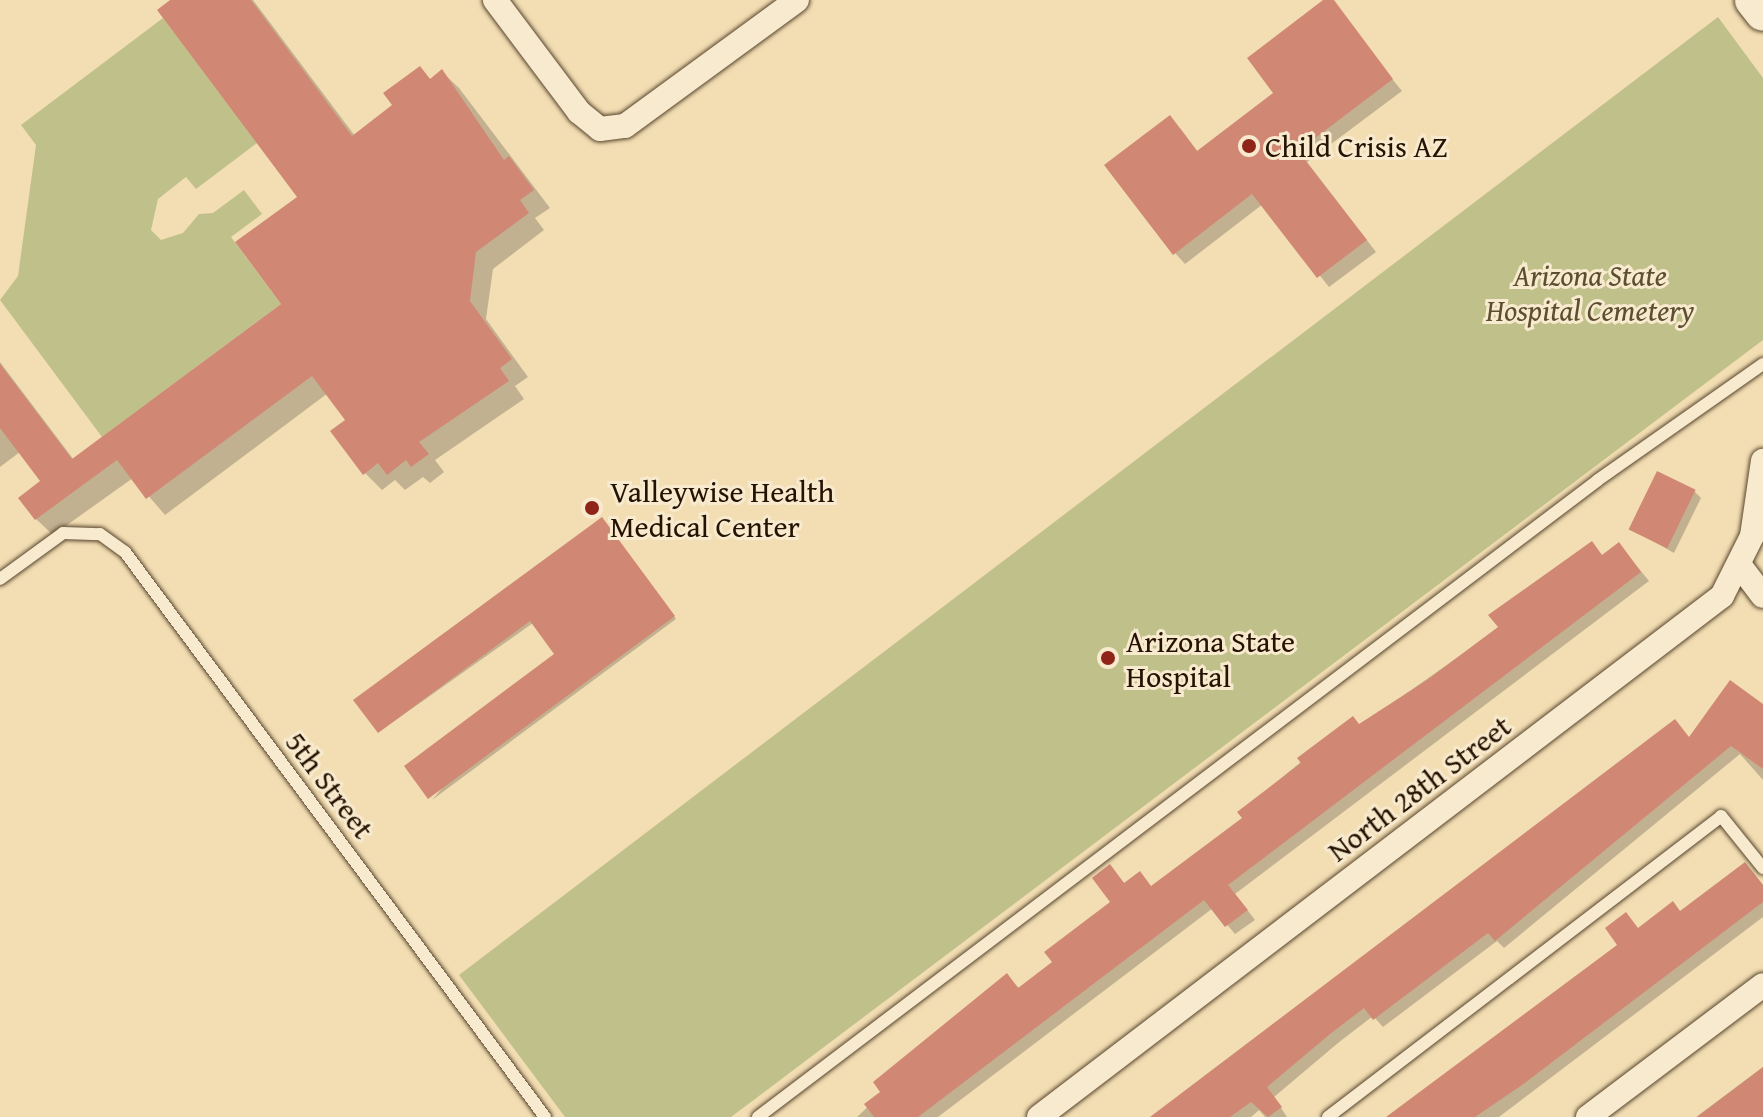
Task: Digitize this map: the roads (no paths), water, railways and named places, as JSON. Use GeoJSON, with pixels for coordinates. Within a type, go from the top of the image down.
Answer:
{"type":"FeatureCollection","features":[{"type":"Feature","properties":{"kind":"street"},"geometry":{"type":"LineString","coordinates":[[495,0],[579,112],[600,129],[625,126],[797,0]]}},
{"type":"Feature","properties":{"kind":"street"},"geometry":{"type":"LineString","coordinates":[[1753,0],[1763,13]]}},
{"type":"Feature","properties":{"kind":"street","name":"North 28th Street"},"geometry":{"type":"LineString","coordinates":[[1039,1117],[1722,596],[1741,567],[1762,475]]}},
{"type":"Feature","properties":{"kind":"street"},"geometry":{"type":"LineString","coordinates":[[1741,567],[1763,596]]}},
{"type":"Feature","properties":{"kind":"street"},"geometry":{"type":"LineString","coordinates":[[1588,1117],[1763,985]]}},
{"type":"Feature","properties":{"kind":"lane"},"geometry":{"type":"LineString","coordinates":[[758,1117],[1598,480],[1763,364]]}},
{"type":"Feature","properties":{"kind":"lane","name":"5th Street"},"geometry":{"type":"LineString","coordinates":[[0,579],[48,542],[81,531],[125,552],[545,1117]]}},
{"type":"Feature","properties":{"kind":"lane"},"geometry":{"type":"LineString","coordinates":[[1328,1117],[1721,816],[1763,868]]}},
{"type":"Feature","properties":{"kind":"place","name":"Child Crisis AZ"},"geometry":{"type":"Point","coordinates":[1249,146]}},
{"type":"Feature","properties":{"kind":"place","name":"Valleywise Health Medical Center"},"geometry":{"type":"Point","coordinates":[592,508]}},
{"type":"Feature","properties":{"kind":"place","name":"Arizona State Hospital"},"geometry":{"type":"Point","coordinates":[1108,658]}},
{"type":"Feature","properties":{"kind":"park label","name":"Arizona State Hospital Cemetery"},"geometry":{"type":"Point","coordinates":[1590,292]}}]}
